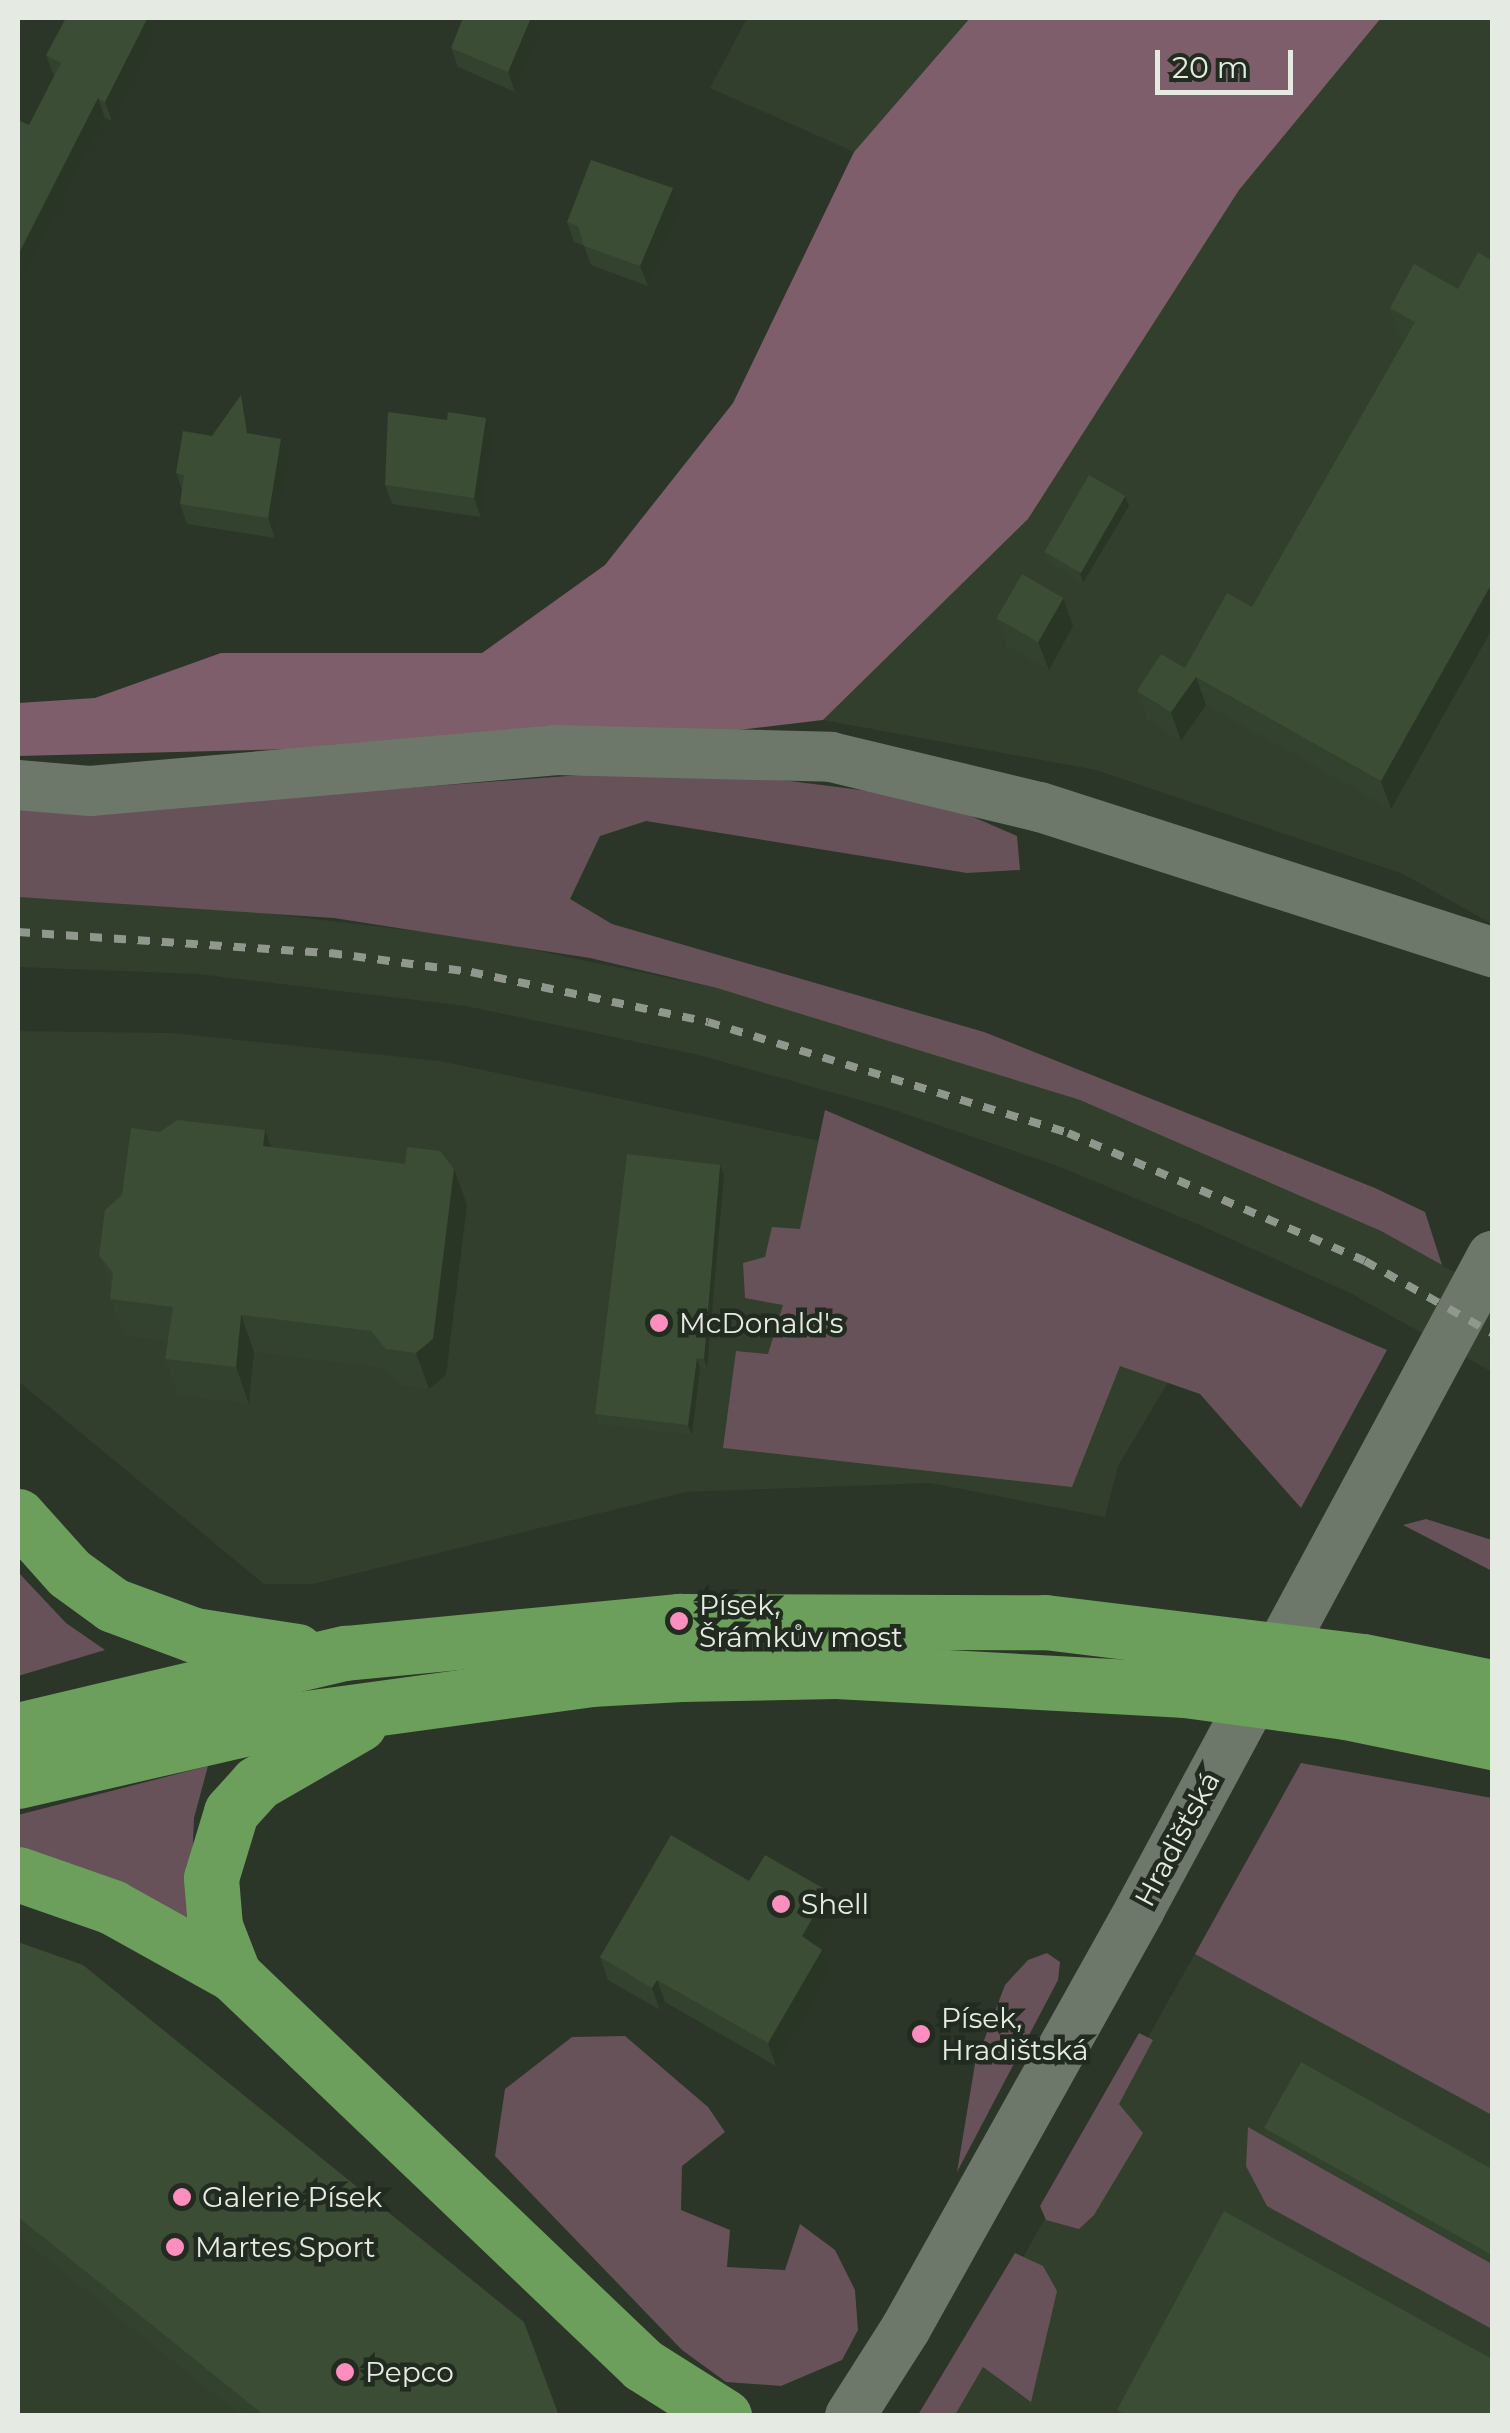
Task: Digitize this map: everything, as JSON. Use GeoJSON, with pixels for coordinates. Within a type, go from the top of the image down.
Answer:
{"type":"FeatureCollection","features":[{"type":"Feature","properties":{"kind":"highway"},"geometry":{"type":"LineString","coordinates":[[18,1516],[69,1574],[151,1622],[238,1644],[345,1653]]}},
{"type":"Feature","properties":{"kind":"highway"},"geometry":{"type":"LineString","coordinates":[[18,1730],[345,1653],[698,1620],[1026,1622],[1202,1639],[1355,1686],[1492,1742]]}},
{"type":"Feature","properties":{"kind":"highway"},"geometry":{"type":"LineString","coordinates":[[18,1781],[270,1723],[422,1699],[590,1679],[836,1671],[1185,1690],[1492,1687]]}},
{"type":"Feature","properties":{"kind":"highway"},"geometry":{"type":"LineString","coordinates":[[234,1976],[215,1926],[211,1878],[230,1812],[258,1783],[306,1750],[422,1699]]}},
{"type":"Feature","properties":{"kind":"highway"},"geometry":{"type":"LineString","coordinates":[[18,1874],[112,1908],[234,1976],[643,2365],[724,2416]]}},
{"type":"Feature","properties":{"kind":"highway"},"geometry":{"type":"LineString","coordinates":[[643,2365],[661,2416]]}},
{"type":"Feature","properties":{"kind":"street"},"geometry":{"type":"LineString","coordinates":[[18,785],[90,791],[554,750],[831,757],[1040,807],[1492,952]]}},
{"type":"Feature","properties":{"kind":"street","name":"Hradišťská"},"geometry":{"type":"LineString","coordinates":[[850,2416],[898,2342],[1130,1926],[1492,1256]]}},
{"type":"Feature","properties":{"kind":"shaded area"},"geometry":{"type":"Polygon","coordinates":[[[747,18],[970,18],[854,152],[710,88],[747,18]]]}},
{"type":"Feature","properties":{"kind":"shaded area"},"geometry":{"type":"Polygon","coordinates":[[[970,18],[1381,18],[1239,190],[1028,519],[823,720],[653,740],[18,756],[18,703],[95,698],[221,653],[482,653],[605,565],[733,403],[854,152],[970,18]]]}},
{"type":"Feature","properties":{"kind":"shaded area"},"geometry":{"type":"Polygon","coordinates":[[[1381,18],[1492,18],[1492,924],[1403,874],[1096,770],[823,720],[1028,519],[1239,190],[1381,18]]]}},
{"type":"Feature","properties":{"kind":"shaded area"},"geometry":{"type":"Polygon","coordinates":[[[594,774],[774,779],[932,799],[1017,836],[1020,870],[967,873],[646,821],[600,836],[570,899],[612,924],[984,1032],[1375,1188],[1425,1212],[1442,1265],[1381,1231],[1080,1100],[717,988],[590,958],[334,918],[18,897],[18,807],[103,811],[594,774]]]}},
{"type":"Feature","properties":{"kind":"shaded area"},"geometry":{"type":"Polygon","coordinates":[[[18,897],[202,906],[476,938],[717,988],[908,1043],[1080,1100],[1229,1163],[1381,1231],[1492,1293],[1492,1372],[1350,1293],[1055,1165],[888,1108],[699,1055],[466,1006],[197,974],[18,967],[18,897]]]}},
{"type":"Feature","properties":{"kind":"shaded area"},"geometry":{"type":"Polygon","coordinates":[[[18,1031],[172,1033],[440,1061],[830,1143],[1206,1319],[1118,1466],[1105,1517],[930,1483],[686,1492],[313,1584],[264,1584],[18,1381],[18,1031]]]}},
{"type":"Feature","properties":{"kind":"shaded area"},"geometry":{"type":"Polygon","coordinates":[[[825,1110],[1387,1350],[1301,1508],[1200,1394],[1120,1366],[1072,1487],[723,1448],[736,1351],[768,1354],[783,1305],[745,1298],[743,1263],[765,1257],[772,1227],[800,1229],[825,1110]]]}},
{"type":"Feature","properties":{"kind":"shaded area"},"geometry":{"type":"Polygon","coordinates":[[[1426,1519],[1492,1540],[1492,1571],[1403,1525],[1426,1519]]]}},
{"type":"Feature","properties":{"kind":"shaded area"},"geometry":{"type":"Polygon","coordinates":[[[18,1572],[66,1623],[105,1650],[18,1676],[18,1572]]]}},
{"type":"Feature","properties":{"kind":"shaded area"},"geometry":{"type":"Polygon","coordinates":[[[1301,1763],[1492,1798],[1492,2115],[1195,1954],[1301,1763]]]}},
{"type":"Feature","properties":{"kind":"shaded area"},"geometry":{"type":"Polygon","coordinates":[[[208,1766],[194,1818],[189,1931],[18,1852],[18,1815],[208,1766]]]}},
{"type":"Feature","properties":{"kind":"shaded area"},"geometry":{"type":"Polygon","coordinates":[[[1297,1774],[1492,1824],[1492,2415],[933,2416],[1297,1774]]]}},
{"type":"Feature","properties":{"kind":"shaded area"},"geometry":{"type":"Polygon","coordinates":[[[1047,1953],[1060,1962],[1058,1980],[957,2172],[975,2064],[1005,1985],[1028,1960],[1047,1953]]]}},
{"type":"Feature","properties":{"kind":"shaded area"},"geometry":{"type":"Polygon","coordinates":[[[1139,2033],[1153,2040],[1119,2104],[1143,2133],[1094,2215],[1079,2229],[1046,2220],[1040,2206],[1139,2033]]]}},
{"type":"Feature","properties":{"kind":"shaded area"},"geometry":{"type":"Polygon","coordinates":[[[625,2036],[708,2107],[725,2132],[682,2166],[681,2210],[730,2230],[727,2267],[785,2270],[800,2224],[835,2250],[855,2290],[858,2330],[842,2360],[781,2386],[726,2382],[682,2350],[495,2156],[505,2089],[572,2037],[625,2036]]]}},
{"type":"Feature","properties":{"kind":"shaded area"},"geometry":{"type":"Polygon","coordinates":[[[1248,2127],[1492,2264],[1492,2329],[1267,2206],[1246,2166],[1248,2127]]]}},
{"type":"Feature","properties":{"kind":"shaded area"},"geometry":{"type":"Polygon","coordinates":[[[18,2160],[558,2416],[18,2416],[18,2160]]]}},
{"type":"Feature","properties":{"kind":"shaded area"},"geometry":{"type":"Polygon","coordinates":[[[1015,2253],[1043,2266],[1057,2291],[1031,2402],[983,2367],[955,2415],[918,2415],[1015,2253]]]}},
{"type":"Feature","properties":{"kind":"building"},"geometry":{"type":"Polygon","coordinates":[[[66,18],[147,19],[105,102],[98,98],[18,255],[18,120],[29,125],[61,63],[46,55],[66,18]]]}},
{"type":"Feature","properties":{"kind":"building"},"geometry":{"type":"Polygon","coordinates":[[[463,18],[531,18],[508,72],[451,48],[463,18]]]}},
{"type":"Feature","properties":{"kind":"building"},"geometry":{"type":"Polygon","coordinates":[[[591,160],[673,188],[640,266],[584,246],[578,226],[567,222],[591,160]]]}},
{"type":"Feature","properties":{"kind":"building"},"geometry":{"type":"Polygon","coordinates":[[[1478,252],[1492,261],[1492,583],[1381,781],[1196,677],[1171,712],[1137,691],[1161,654],[1185,668],[1227,593],[1252,607],[1415,322],[1390,308],[1414,264],[1458,289],[1478,252]]]}},
{"type":"Feature","properties":{"kind":"building"},"geometry":{"type":"Polygon","coordinates":[[[241,395],[247,433],[281,439],[268,518],[180,504],[184,475],[176,473],[183,431],[212,436],[241,395]]]}},
{"type":"Feature","properties":{"kind":"building"},"geometry":{"type":"Polygon","coordinates":[[[388,412],[447,420],[448,412],[486,418],[474,498],[385,485],[388,412]]]}},
{"type":"Feature","properties":{"kind":"building"},"geometry":{"type":"Polygon","coordinates":[[[1089,475],[1125,496],[1081,573],[1044,552],[1089,475]]]}},
{"type":"Feature","properties":{"kind":"building"},"geometry":{"type":"Polygon","coordinates":[[[1022,574],[1064,598],[1038,642],[996,618],[1022,574]]]}},
{"type":"Feature","properties":{"kind":"building"},"geometry":{"type":"Polygon","coordinates":[[[177,1120],[265,1130],[263,1146],[405,1164],[407,1147],[440,1151],[454,1169],[433,1339],[416,1353],[386,1349],[371,1331],[241,1315],[236,1367],[165,1359],[173,1307],[110,1299],[113,1273],[99,1255],[105,1210],[122,1195],[131,1128],[160,1132],[177,1120]]]}},
{"type":"Feature","properties":{"kind":"building","name":"McDonald's"},"geometry":{"type":"Polygon","coordinates":[[[627,1154],[720,1165],[704,1359],[697,1358],[688,1425],[595,1414],[627,1154]]]}},
{"type":"Feature","properties":{"kind":"building"},"geometry":{"type":"Polygon","coordinates":[[[671,1835],[749,1881],[765,1855],[828,1891],[802,1936],[822,1950],[768,2043],[657,1980],[652,1988],[600,1957],[671,1835]]]}},
{"type":"Feature","properties":{"kind":"building","name":"Galerie Písek"},"geometry":{"type":"Polygon","coordinates":[[[18,1942],[83,1965],[524,2322],[559,2416],[265,2416],[18,2217],[18,1942]]]}},
{"type":"Feature","properties":{"kind":"building"},"geometry":{"type":"Polygon","coordinates":[[[1301,2062],[1492,2169],[1492,2255],[1264,2128],[1301,2062]]]}},
{"type":"Feature","properties":{"kind":"building"},"geometry":{"type":"Polygon","coordinates":[[[1224,2211],[1492,2359],[1492,2416],[1127,2416],[1117,2410],[1224,2211]]]}},
{"type":"Feature","properties":{"kind":"railway"},"geometry":{"type":"LineString","coordinates":[[18,932],[330,953],[471,972],[708,1022],[1068,1133],[1365,1261],[1492,1333]]}},
{"type":"Feature","properties":{"kind":"place","name":"McDonald's"},"geometry":{"type":"Point","coordinates":[659,1323]}},
{"type":"Feature","properties":{"kind":"place","name":"Písek, Šrámkův most"},"geometry":{"type":"Point","coordinates":[679,1621]}},
{"type":"Feature","properties":{"kind":"place","name":"Shell"},"geometry":{"type":"Point","coordinates":[781,1904]}},
{"type":"Feature","properties":{"kind":"place","name":"Písek, Hradištská"},"geometry":{"type":"Point","coordinates":[921,2034]}},
{"type":"Feature","properties":{"kind":"place","name":"Galerie Písek"},"geometry":{"type":"Point","coordinates":[182,2197]}},
{"type":"Feature","properties":{"kind":"place","name":"Martes Sport"},"geometry":{"type":"Point","coordinates":[175,2247]}},
{"type":"Feature","properties":{"kind":"place","name":"Pepco"},"geometry":{"type":"Point","coordinates":[345,2372]}}]}
